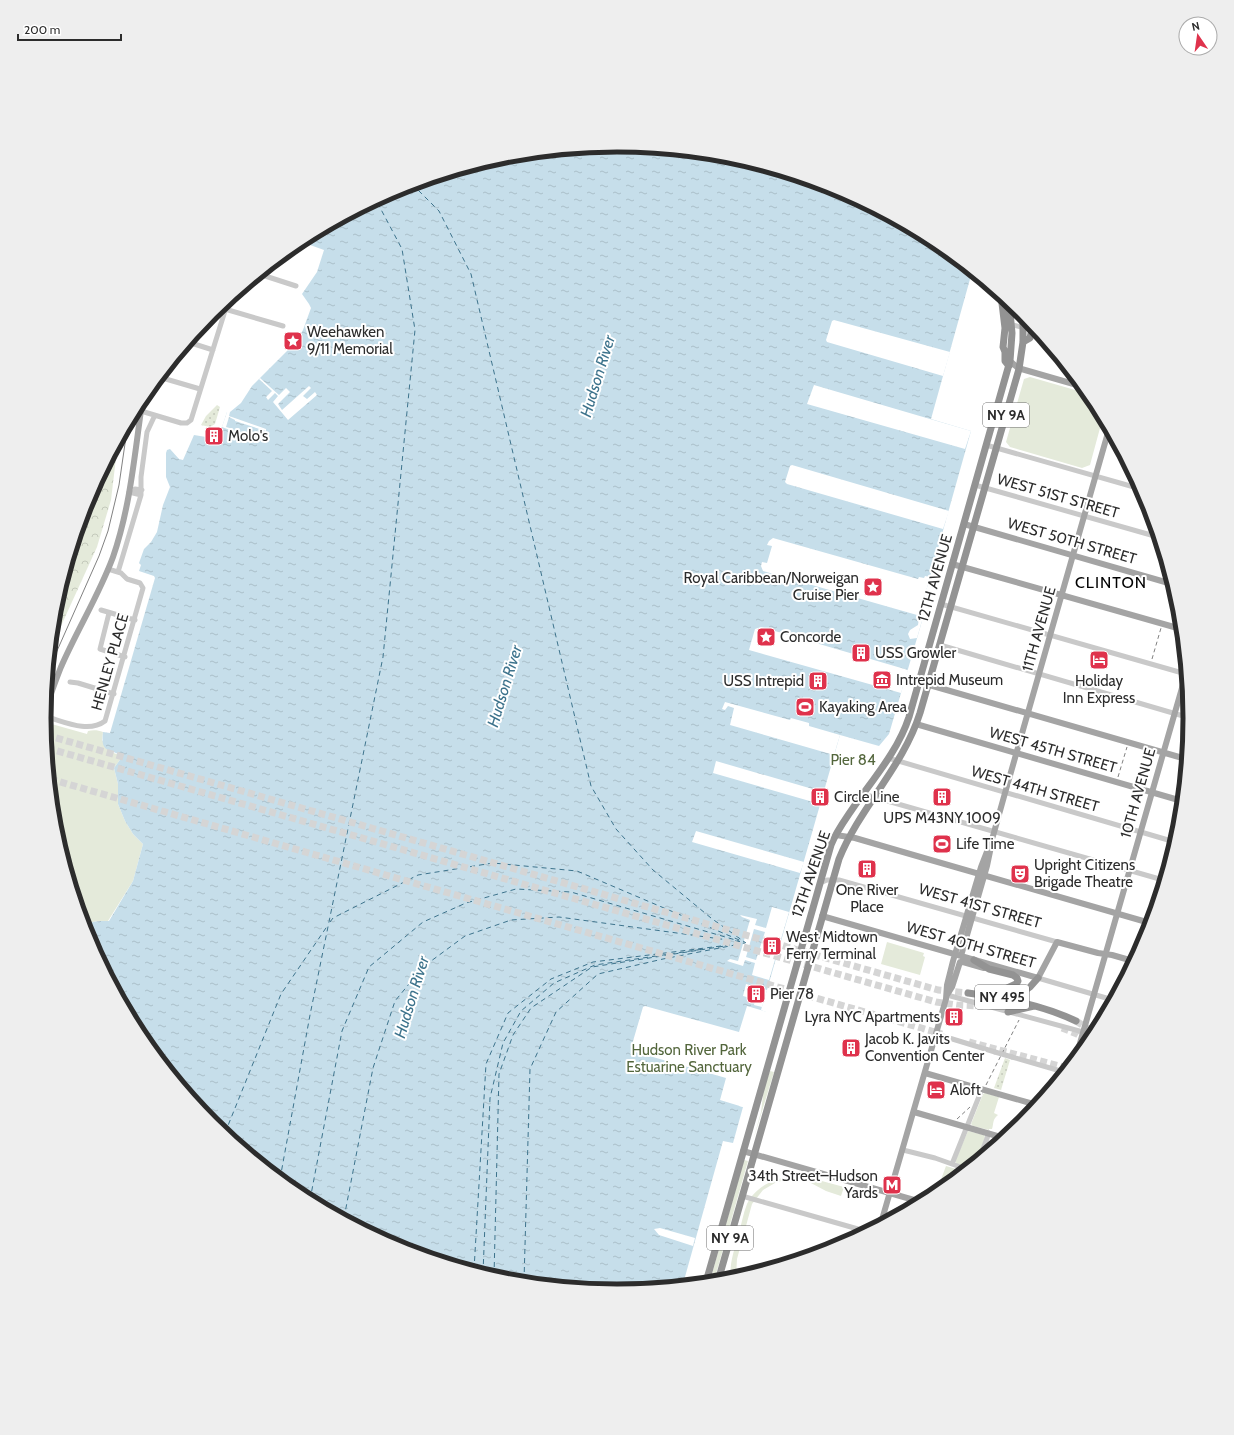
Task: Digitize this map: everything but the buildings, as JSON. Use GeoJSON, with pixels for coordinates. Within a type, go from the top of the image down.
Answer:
{"type":"FeatureCollection","features":[{"type":"Feature","properties":{"kind":"highway"},"geometry":{"type":"LineString","coordinates":[[1003,304],[1008,324]]}},
{"type":"Feature","properties":{"kind":"highway"},"geometry":{"type":"LineString","coordinates":[[1009,309],[1008,324],[1003,347],[1005,352],[1005,361],[1009,364]]}},
{"type":"Feature","properties":{"kind":"highway","name":"12TH AVENUE"},"geometry":{"type":"LineString","coordinates":[[720,1274],[838,859],[849,837],[908,743],[916,724],[1019,369],[1023,342],[1024,324]]}},
{"type":"Feature","properties":{"kind":"highway"},"geometry":{"type":"LineString","coordinates":[[1023,342],[1030,338],[1032,333]]}},
{"type":"Feature","properties":{"kind":"highway","name":"12TH AVENUE"},"geometry":{"type":"LineString","coordinates":[[708,1276],[828,854],[836,835],[888,758],[906,725],[1009,364]]}},
{"type":"Feature","properties":{"kind":"highway"},"geometry":{"type":"LineString","coordinates":[[938,613],[948,616]]}},
{"type":"Feature","properties":{"kind":"highway"},"geometry":{"type":"LineString","coordinates":[[974,960],[989,969],[1013,975],[1017,979],[1018,982],[1014,986],[999,991]]}},
{"type":"Feature","properties":{"kind":"highway"},"geometry":{"type":"LineString","coordinates":[[999,991],[1023,992],[1038,978]]}},
{"type":"Feature","properties":{"kind":"highway","name":"NY 495"},"geometry":{"type":"LineString","coordinates":[[999,991],[968,993],[1006,998],[1036,1006],[1057,1013],[1076,1022]]}},
{"type":"Feature","properties":{"kind":"highway"},"geometry":{"type":"LineString","coordinates":[[1008,1012],[1036,1006]]}},
{"type":"Feature","properties":{"kind":"highway"},"geometry":{"type":"LineString","coordinates":[[780,1021],[790,1028]]}},
{"type":"Feature","properties":{"kind":"highway"},"geometry":{"type":"LineString","coordinates":[[767,1068],[773,1069],[778,1067]]}},
{"type":"Feature","properties":{"kind":"main road"},"geometry":{"type":"LineString","coordinates":[[1009,364],[1019,369],[1074,384]]}},
{"type":"Feature","properties":{"kind":"main road"},"geometry":{"type":"LineString","coordinates":[[52,692],[62,666],[108,568],[123,523],[141,411]]}},
{"type":"Feature","properties":{"kind":"main road","name":"11TH AVENUE"},"geometry":{"type":"LineString","coordinates":[[947,995],[952,987],[987,848],[993,834],[1005,793],[1107,437]]}},
{"type":"Feature","properties":{"kind":"main road","name":"WEST 50TH STREET"},"geometry":{"type":"LineString","coordinates":[[964,524],[1167,582]]}},
{"type":"Feature","properties":{"kind":"main road"},"geometry":{"type":"LineString","coordinates":[[952,564],[1175,627]]}},
{"type":"Feature","properties":{"kind":"main road"},"geometry":{"type":"LineString","coordinates":[[918,682],[1182,758]]}},
{"type":"Feature","properties":{"kind":"main road","name":"10TH AVENUE"},"geometry":{"type":"LineString","coordinates":[[1080,1043],[1182,687]]}},
{"type":"Feature","properties":{"kind":"main road","name":"WEST 45TH STREET"},"geometry":{"type":"LineString","coordinates":[[916,724],[1177,799]]}},
{"type":"Feature","properties":{"kind":"main road"},"geometry":{"type":"LineString","coordinates":[[836,835],[849,837],[981,874],[1145,922]]}},
{"type":"Feature","properties":{"kind":"main road","name":"WEST 40TH STREET"},"geometry":{"type":"LineString","coordinates":[[822,916],[959,957],[989,969]]}},
{"type":"Feature","properties":{"kind":"main road"},"geometry":{"type":"LineString","coordinates":[[1038,978],[1057,942]]}},
{"type":"Feature","properties":{"kind":"main road","name":"WEST 41ST STREET"},"geometry":{"type":"LineString","coordinates":[[1057,942],[1129,960]]}},
{"type":"Feature","properties":{"kind":"main road","name":"11TH AVENUE"},"geometry":{"type":"LineString","coordinates":[[882,1217],[903,1150],[947,995],[947,985],[959,957]]}},
{"type":"Feature","properties":{"kind":"main road","name":"WEST 40TH STREET"},"geometry":{"type":"LineString","coordinates":[[959,957],[1038,978]]}},
{"type":"Feature","properties":{"kind":"main road"},"geometry":{"type":"LineString","coordinates":[[925,1073],[1031,1103]]}},
{"type":"Feature","properties":{"kind":"main road"},"geometry":{"type":"LineString","coordinates":[[914,1112],[998,1136]]}},
{"type":"Feature","properties":{"kind":"main road"},"geometry":{"type":"LineString","coordinates":[[743,1151],[913,1200]]}},
{"type":"Feature","properties":{"kind":"street"},"geometry":{"type":"LineString","coordinates":[[263,275],[296,286]]}},
{"type":"Feature","properties":{"kind":"street"},"geometry":{"type":"LineString","coordinates":[[141,411],[184,424],[191,420],[226,309],[283,326]]}},
{"type":"Feature","properties":{"kind":"street"},"geometry":{"type":"LineString","coordinates":[[1008,324],[1024,327]]}},
{"type":"Feature","properties":{"kind":"street"},"geometry":{"type":"LineString","coordinates":[[192,343],[213,350]]}},
{"type":"Feature","properties":{"kind":"street"},"geometry":{"type":"LineString","coordinates":[[164,379],[200,390]]}},
{"type":"Feature","properties":{"kind":"street"},"geometry":{"type":"LineString","coordinates":[[118,572],[142,492],[141,477],[147,432],[155,415]]}},
{"type":"Feature","properties":{"kind":"street"},"geometry":{"type":"LineString","coordinates":[[986,445],[1134,487]]}},
{"type":"Feature","properties":{"kind":"street","name":"WEST 51ST STREET"},"geometry":{"type":"LineString","coordinates":[[975,485],[1153,536]]}},
{"type":"Feature","properties":{"kind":"street"},"geometry":{"type":"LineString","coordinates":[[135,488],[142,492]]}},
{"type":"Feature","properties":{"kind":"street"},"geometry":{"type":"LineString","coordinates":[[129,492],[142,492]]}},
{"type":"Feature","properties":{"kind":"street","name":"HENLEY PLACE"},"geometry":{"type":"LineString","coordinates":[[51,718],[86,728],[96,727],[105,722],[143,588],[140,583],[127,579],[118,572],[108,568]]}},
{"type":"Feature","properties":{"kind":"street"},"geometry":{"type":"LineString","coordinates":[[941,604],[1181,673]]}},
{"type":"Feature","properties":{"kind":"street"},"geometry":{"type":"LineString","coordinates":[[101,610],[135,620]]}},
{"type":"Feature","properties":{"kind":"street"},"geometry":{"type":"LineString","coordinates":[[109,613],[100,649],[124,657]]}},
{"type":"Feature","properties":{"kind":"street"},"geometry":{"type":"LineString","coordinates":[[940,645],[1183,716]]}},
{"type":"Feature","properties":{"kind":"street"},"geometry":{"type":"LineString","coordinates":[[70,682],[114,694]]}},
{"type":"Feature","properties":{"kind":"street","name":"WEST 44TH STREET"},"geometry":{"type":"LineString","coordinates":[[888,758],[897,762],[1169,840]]}},
{"type":"Feature","properties":{"kind":"street"},"geometry":{"type":"LineString","coordinates":[[863,794],[993,834],[1047,847],[1159,879]]}},
{"type":"Feature","properties":{"kind":"street"},"geometry":{"type":"LineString","coordinates":[[820,883],[832,879]]}},
{"type":"Feature","properties":{"kind":"street","name":"WEST 41ST STREET"},"geometry":{"type":"LineString","coordinates":[[832,879],[1057,942]]}},
{"type":"Feature","properties":{"kind":"street","name":"WEST 40TH STREET"},"geometry":{"type":"LineString","coordinates":[[1038,978],[1108,999]]}},
{"type":"Feature","properties":{"kind":"street"},"geometry":{"type":"LineString","coordinates":[[947,995],[1087,1034]]}},
{"type":"Feature","properties":{"kind":"street"},"geometry":{"type":"LineString","coordinates":[[936,1034],[1059,1071]]}},
{"type":"Feature","properties":{"kind":"street"},"geometry":{"type":"LineString","coordinates":[[952,1164],[982,1089]]}},
{"type":"Feature","properties":{"kind":"street"},"geometry":{"type":"LineString","coordinates":[[983,1149],[989,1133]]}},
{"type":"Feature","properties":{"kind":"street"},"geometry":{"type":"LineString","coordinates":[[903,1150],[961,1167]]}},
{"type":"Feature","properties":{"kind":"street"},"geometry":{"type":"LineString","coordinates":[[742,1196],[858,1229]]}},
{"type":"Feature","properties":{"kind":"green space"},"geometry":{"type":"Polygon","coordinates":[[[1030,377],[1079,391],[1101,425],[1090,465],[1082,468],[1010,447],[1006,442],[1024,379],[1030,377]]]}},
{"type":"Feature","properties":{"kind":"green space"},"geometry":{"type":"Polygon","coordinates":[[[217,405],[220,407],[215,424],[210,427],[201,425],[206,416],[217,405]]]}},
{"type":"Feature","properties":{"kind":"green space"},"geometry":{"type":"Polygon","coordinates":[[[117,453],[111,500],[97,547],[58,633],[70,571],[81,536],[94,501],[117,453]]]}},
{"type":"Feature","properties":{"kind":"green space"},"geometry":{"type":"Polygon","coordinates":[[[51,724],[87,734],[88,731],[103,732],[102,740],[110,752],[122,757],[114,768],[118,784],[118,804],[125,821],[133,834],[143,844],[133,881],[108,921],[92,922],[90,924],[81,899],[70,864],[62,828],[52,755],[51,724]]]}},
{"type":"Feature","properties":{"kind":"green space"},"geometry":{"type":"Polygon","coordinates":[[[887,942],[924,953],[923,956],[925,957],[920,975],[881,964],[887,942]]]}},
{"type":"Feature","properties":{"kind":"green space"},"geometry":{"type":"Polygon","coordinates":[[[1005,1058],[1010,1060],[1001,1090],[994,1088],[1005,1058]]]}},
{"type":"Feature","properties":{"kind":"green space"},"geometry":{"type":"Polygon","coordinates":[[[770,1071],[774,1072],[752,1144],[761,1112],[764,1087],[770,1071]]]}},
{"type":"Feature","properties":{"kind":"green space"},"geometry":{"type":"Polygon","coordinates":[[[985,1093],[999,1097],[994,1113],[998,1115],[994,1120],[992,1129],[989,1130],[973,1126],[971,1124],[983,1094],[985,1093]]]}},
{"type":"Feature","properties":{"kind":"green space"},"geometry":{"type":"Polygon","coordinates":[[[968,1131],[984,1135],[985,1137],[980,1152],[963,1166],[957,1164],[955,1161],[968,1131]]]}},
{"type":"Feature","properties":{"kind":"green space"},"geometry":{"type":"Polygon","coordinates":[[[744,1160],[748,1161],[716,1275],[712,1276],[744,1160]]]}},
{"type":"Feature","properties":{"kind":"green space"},"geometry":{"type":"Polygon","coordinates":[[[946,1166],[958,1170],[940,1182],[946,1166]]]}},
{"type":"Feature","properties":{"kind":"green space"},"geometry":{"type":"Polygon","coordinates":[[[796,1174],[844,1187],[841,1196],[826,1191],[809,1182],[800,1180],[781,1181],[763,1190],[752,1204],[737,1259],[736,1271],[731,1272],[731,1263],[747,1204],[751,1198],[761,1187],[767,1184],[781,1178],[795,1176],[796,1174]]]}},
{"type":"Feature","properties":{"kind":"water","name":"Hudson River"},"geometry":{"type":"Polygon","coordinates":[[[617,152],[654,153],[691,156],[727,162],[799,182],[834,195],[900,227],[962,268],[971,276],[931,419],[971,431],[919,616],[923,617],[889,734],[879,746],[840,735],[761,1010],[766,1012],[739,1106],[743,1107],[733,1143],[723,1141],[684,1280],[617,1284],[543,1279],[507,1273],[435,1253],[400,1240],[334,1208],[272,1167],[217,1118],[191,1091],[146,1032],[109,968],[90,924],[92,922],[109,921],[133,881],[143,844],[133,834],[125,821],[118,804],[118,784],[114,768],[122,757],[105,747],[103,744],[103,732],[110,733],[155,578],[154,576],[139,571],[141,565],[139,563],[144,549],[151,542],[157,532],[163,505],[170,487],[166,477],[167,450],[170,449],[179,459],[183,460],[194,435],[218,439],[227,412],[230,412],[241,403],[252,386],[297,341],[303,330],[311,308],[302,294],[317,272],[324,250],[308,244],[334,227],[400,195],[471,171],[507,162],[543,156],[617,152]]]}},
{"type":"Feature","properties":{"kind":"pier"},"geometry":{"type":"Polygon","coordinates":[[[834,320],[950,352],[943,376],[827,342],[826,340],[832,321],[834,320]]]}},
{"type":"Feature","properties":{"kind":"pier"},"geometry":{"type":"Polygon","coordinates":[[[260,378],[279,395],[286,388],[290,392],[278,404],[282,410],[309,386],[311,388],[303,396],[307,399],[315,392],[317,395],[288,420],[273,402],[278,396],[275,393],[268,400],[266,397],[272,391],[259,379],[260,378]]]}},
{"type":"Feature","properties":{"kind":"pier"},"geometry":{"type":"Polygon","coordinates":[[[814,385],[971,431],[965,449],[807,404],[814,385]]]}},
{"type":"Feature","properties":{"kind":"pier"},"geometry":{"type":"Polygon","coordinates":[[[227,412],[230,412],[229,416],[266,429],[266,431],[235,421],[229,417],[226,427],[233,429],[233,432],[238,433],[238,436],[232,434],[229,436],[230,430],[222,427],[227,412]]]}},
{"type":"Feature","properties":{"kind":"pier"},"geometry":{"type":"Polygon","coordinates":[[[792,465],[949,511],[943,529],[787,484],[785,482],[790,466],[792,465]]]}},
{"type":"Feature","properties":{"kind":"pier"},"geometry":{"type":"Polygon","coordinates":[[[773,538],[918,579],[919,577],[924,578],[925,576],[930,577],[919,616],[923,617],[917,638],[910,639],[908,634],[910,630],[918,625],[919,618],[917,615],[763,571],[761,566],[762,562],[767,563],[772,546],[767,545],[773,538]]]}},
{"type":"Feature","properties":{"kind":"pier"},"geometry":{"type":"Polygon","coordinates":[[[761,627],[908,670],[901,693],[749,650],[755,629],[761,627]]]}},
{"type":"Feature","properties":{"kind":"pier","name":"Pier 84"},"geometry":{"type":"Polygon","coordinates":[[[725,702],[790,720],[791,718],[809,723],[809,726],[840,735],[834,755],[730,725],[734,708],[728,706],[725,710],[722,709],[725,702]]]}},
{"type":"Feature","properties":{"kind":"pier"},"geometry":{"type":"Polygon","coordinates":[[[716,761],[823,792],[820,804],[713,773],[716,761]]]}},
{"type":"Feature","properties":{"kind":"pier"},"geometry":{"type":"Polygon","coordinates":[[[696,831],[804,862],[800,873],[692,842],[696,831]]]}},
{"type":"Feature","properties":{"kind":"pier"},"geometry":{"type":"Polygon","coordinates":[[[772,907],[789,912],[769,980],[752,975],[755,963],[745,960],[743,966],[727,961],[730,959],[738,961],[750,920],[740,915],[757,919],[755,925],[766,928],[772,907]],[[754,929],[746,957],[756,960],[765,932],[754,929]]]}},
{"type":"Feature","properties":{"kind":"pier"},"geometry":{"type":"Polygon","coordinates":[[[746,984],[767,990],[762,1007],[754,1005],[755,1001],[760,1003],[760,1001],[743,996],[746,984]]]}},
{"type":"Feature","properties":{"kind":"pier"},"geometry":{"type":"Polygon","coordinates":[[[645,1006],[739,1032],[747,1006],[767,1012],[741,1104],[744,1105],[743,1107],[720,1100],[726,1078],[632,1051],[631,1048],[643,1007],[645,1006]]]}},
{"type":"Feature","properties":{"kind":"pier"},"geometry":{"type":"Polygon","coordinates":[[[660,1228],[695,1238],[693,1246],[659,1235],[654,1229],[660,1228]]]}},
{"type":"Feature","properties":{"kind":"ferry route"},"geometry":{"type":"LineString","coordinates":[[417,189],[439,211],[471,274],[591,786],[616,829],[653,870],[711,918],[746,943]]}},
{"type":"Feature","properties":{"kind":"ferry route"},"geometry":{"type":"LineString","coordinates":[[281,1173],[310,1015],[383,657],[415,330],[402,249],[379,205]]}},
{"type":"Feature","properties":{"kind":"ferry route"},"geometry":{"type":"LineString","coordinates":[[330,922],[333,918],[418,875],[493,863],[577,871],[744,942]]}},
{"type":"Feature","properties":{"kind":"ferry route"},"geometry":{"type":"LineString","coordinates":[[311,1193],[342,1031],[369,967],[423,922],[466,903],[516,889],[571,892],[739,941]]}},
{"type":"Feature","properties":{"kind":"ferry route"},"geometry":{"type":"LineString","coordinates":[[345,1214],[373,1068],[395,1001],[423,967],[465,936],[511,920],[559,917],[743,942]]}},
{"type":"Feature","properties":{"kind":"ferry route"},"geometry":{"type":"LineString","coordinates":[[227,1127],[281,994],[328,925]]}},
{"type":"Feature","properties":{"kind":"ferry route"},"geometry":{"type":"LineString","coordinates":[[474,1265],[486,1064],[508,1013],[551,979],[593,962],[745,943]]}},
{"type":"Feature","properties":{"kind":"ferry route"},"geometry":{"type":"LineString","coordinates":[[524,1276],[530,1069],[556,1012],[598,974],[663,959],[735,945]]}},
{"type":"Feature","properties":{"kind":"ferry route"},"geometry":{"type":"LineString","coordinates":[[494,1270],[499,1074],[513,1035],[531,1008],[592,967],[725,946]]}},
{"type":"Feature","properties":{"kind":"ferry route"},"geometry":{"type":"LineString","coordinates":[[483,1267],[490,1098],[503,1043],[521,1011],[554,983],[595,965],[704,949]]}},
{"type":"Feature","properties":{"kind":"tunnel"},"geometry":{"type":"LineString","coordinates":[[52,737],[938,990],[968,993]]}},
{"type":"Feature","properties":{"kind":"tunnel"},"geometry":{"type":"LineString","coordinates":[[52,749],[936,1002],[957,1005],[983,1006]]}},
{"type":"Feature","properties":{"kind":"tunnel"},"geometry":{"type":"LineString","coordinates":[[55,780],[942,1034]]}},
{"type":"Feature","properties":{"kind":"tunnel"},"geometry":{"type":"LineString","coordinates":[[1076,1021],[1090,1030]]}},
{"type":"Feature","properties":{"kind":"tunnel"},"geometry":{"type":"LineString","coordinates":[[1062,1028],[1083,1038]]}},
{"type":"Feature","properties":{"kind":"tunnel"},"geometry":{"type":"LineString","coordinates":[[969,1042],[1062,1067]]}},
{"type":"Feature","properties":{"kind":"tram line"},"geometry":{"type":"LineString","coordinates":[[55,656],[99,556],[108,531],[119,485],[126,435]]}},
{"type":"Feature","properties":{"kind":"railway"},"geometry":{"type":"LineString","coordinates":[[1152,659],[1161,628]]}},
{"type":"Feature","properties":{"kind":"railway"},"geometry":{"type":"LineString","coordinates":[[1118,777],[1127,747]]}},
{"type":"Feature","properties":{"kind":"railway"},"geometry":{"type":"LineString","coordinates":[[986,1085],[1019,1020]]}},
{"type":"Feature","properties":{"kind":"railway"},"geometry":{"type":"LineString","coordinates":[[957,1119],[970,1107]]}},
{"type":"Feature","properties":{"kind":"place","name":"Weehawken 9/11 Memorial"},"geometry":{"type":"Point","coordinates":[293,341]}},
{"type":"Feature","properties":{"kind":"place","name":"Molo's"},"geometry":{"type":"Point","coordinates":[214,436]}},
{"type":"Feature","properties":{"kind":"place","name":"Royal Caribbean/Norweigan Cruise Pier"},"geometry":{"type":"Point","coordinates":[873,587]}},
{"type":"Feature","properties":{"kind":"place","name":"Concorde"},"geometry":{"type":"Point","coordinates":[766,637]}},
{"type":"Feature","properties":{"kind":"place","name":"USS Growler"},"geometry":{"type":"Point","coordinates":[861,653]}},
{"type":"Feature","properties":{"kind":"place","name":"Holiday Inn Express"},"geometry":{"type":"Point","coordinates":[1099,660]}},
{"type":"Feature","properties":{"kind":"place","name":"Intrepid Museum"},"geometry":{"type":"Point","coordinates":[882,680]}},
{"type":"Feature","properties":{"kind":"place","name":"USS Intrepid"},"geometry":{"type":"Point","coordinates":[818,681]}},
{"type":"Feature","properties":{"kind":"place","name":"Kayaking Area"},"geometry":{"type":"Point","coordinates":[805,707]}},
{"type":"Feature","properties":{"kind":"place","name":"Circle Line"},"geometry":{"type":"Point","coordinates":[820,797]}},
{"type":"Feature","properties":{"kind":"place","name":"UPS M43NY 1009"},"geometry":{"type":"Point","coordinates":[942,797]}},
{"type":"Feature","properties":{"kind":"place","name":"Life Time"},"geometry":{"type":"Point","coordinates":[942,844]}},
{"type":"Feature","properties":{"kind":"place","name":"One River Place"},"geometry":{"type":"Point","coordinates":[867,869]}},
{"type":"Feature","properties":{"kind":"place","name":"Upright Citizens Brigade Theatre"},"geometry":{"type":"Point","coordinates":[1020,874]}},
{"type":"Feature","properties":{"kind":"place","name":"West Midtown Ferry Terminal"},"geometry":{"type":"Point","coordinates":[772,946]}},
{"type":"Feature","properties":{"kind":"place","name":"Pier 78"},"geometry":{"type":"Point","coordinates":[756,994]}},
{"type":"Feature","properties":{"kind":"place","name":"Lyra NYC Apartments"},"geometry":{"type":"Point","coordinates":[954,1017]}},
{"type":"Feature","properties":{"kind":"place","name":"Jacob K. Javits Convention Center"},"geometry":{"type":"Point","coordinates":[851,1048]}},
{"type":"Feature","properties":{"kind":"place","name":"Aloft"},"geometry":{"type":"Point","coordinates":[936,1090]}},
{"type":"Feature","properties":{"kind":"place","name":"34th Street–Hudson Yards"},"geometry":{"type":"Point","coordinates":[892,1185]}},
{"type":"Feature","properties":{"kind":"district","name":"CLINTON"},"geometry":{"type":"Point","coordinates":[1111,582]}},
{"type":"Feature","properties":{"kind":"park label","name":"Hudson River Park Estuarine Sanctuary"},"geometry":{"type":"Point","coordinates":[689,1058]}}]}
